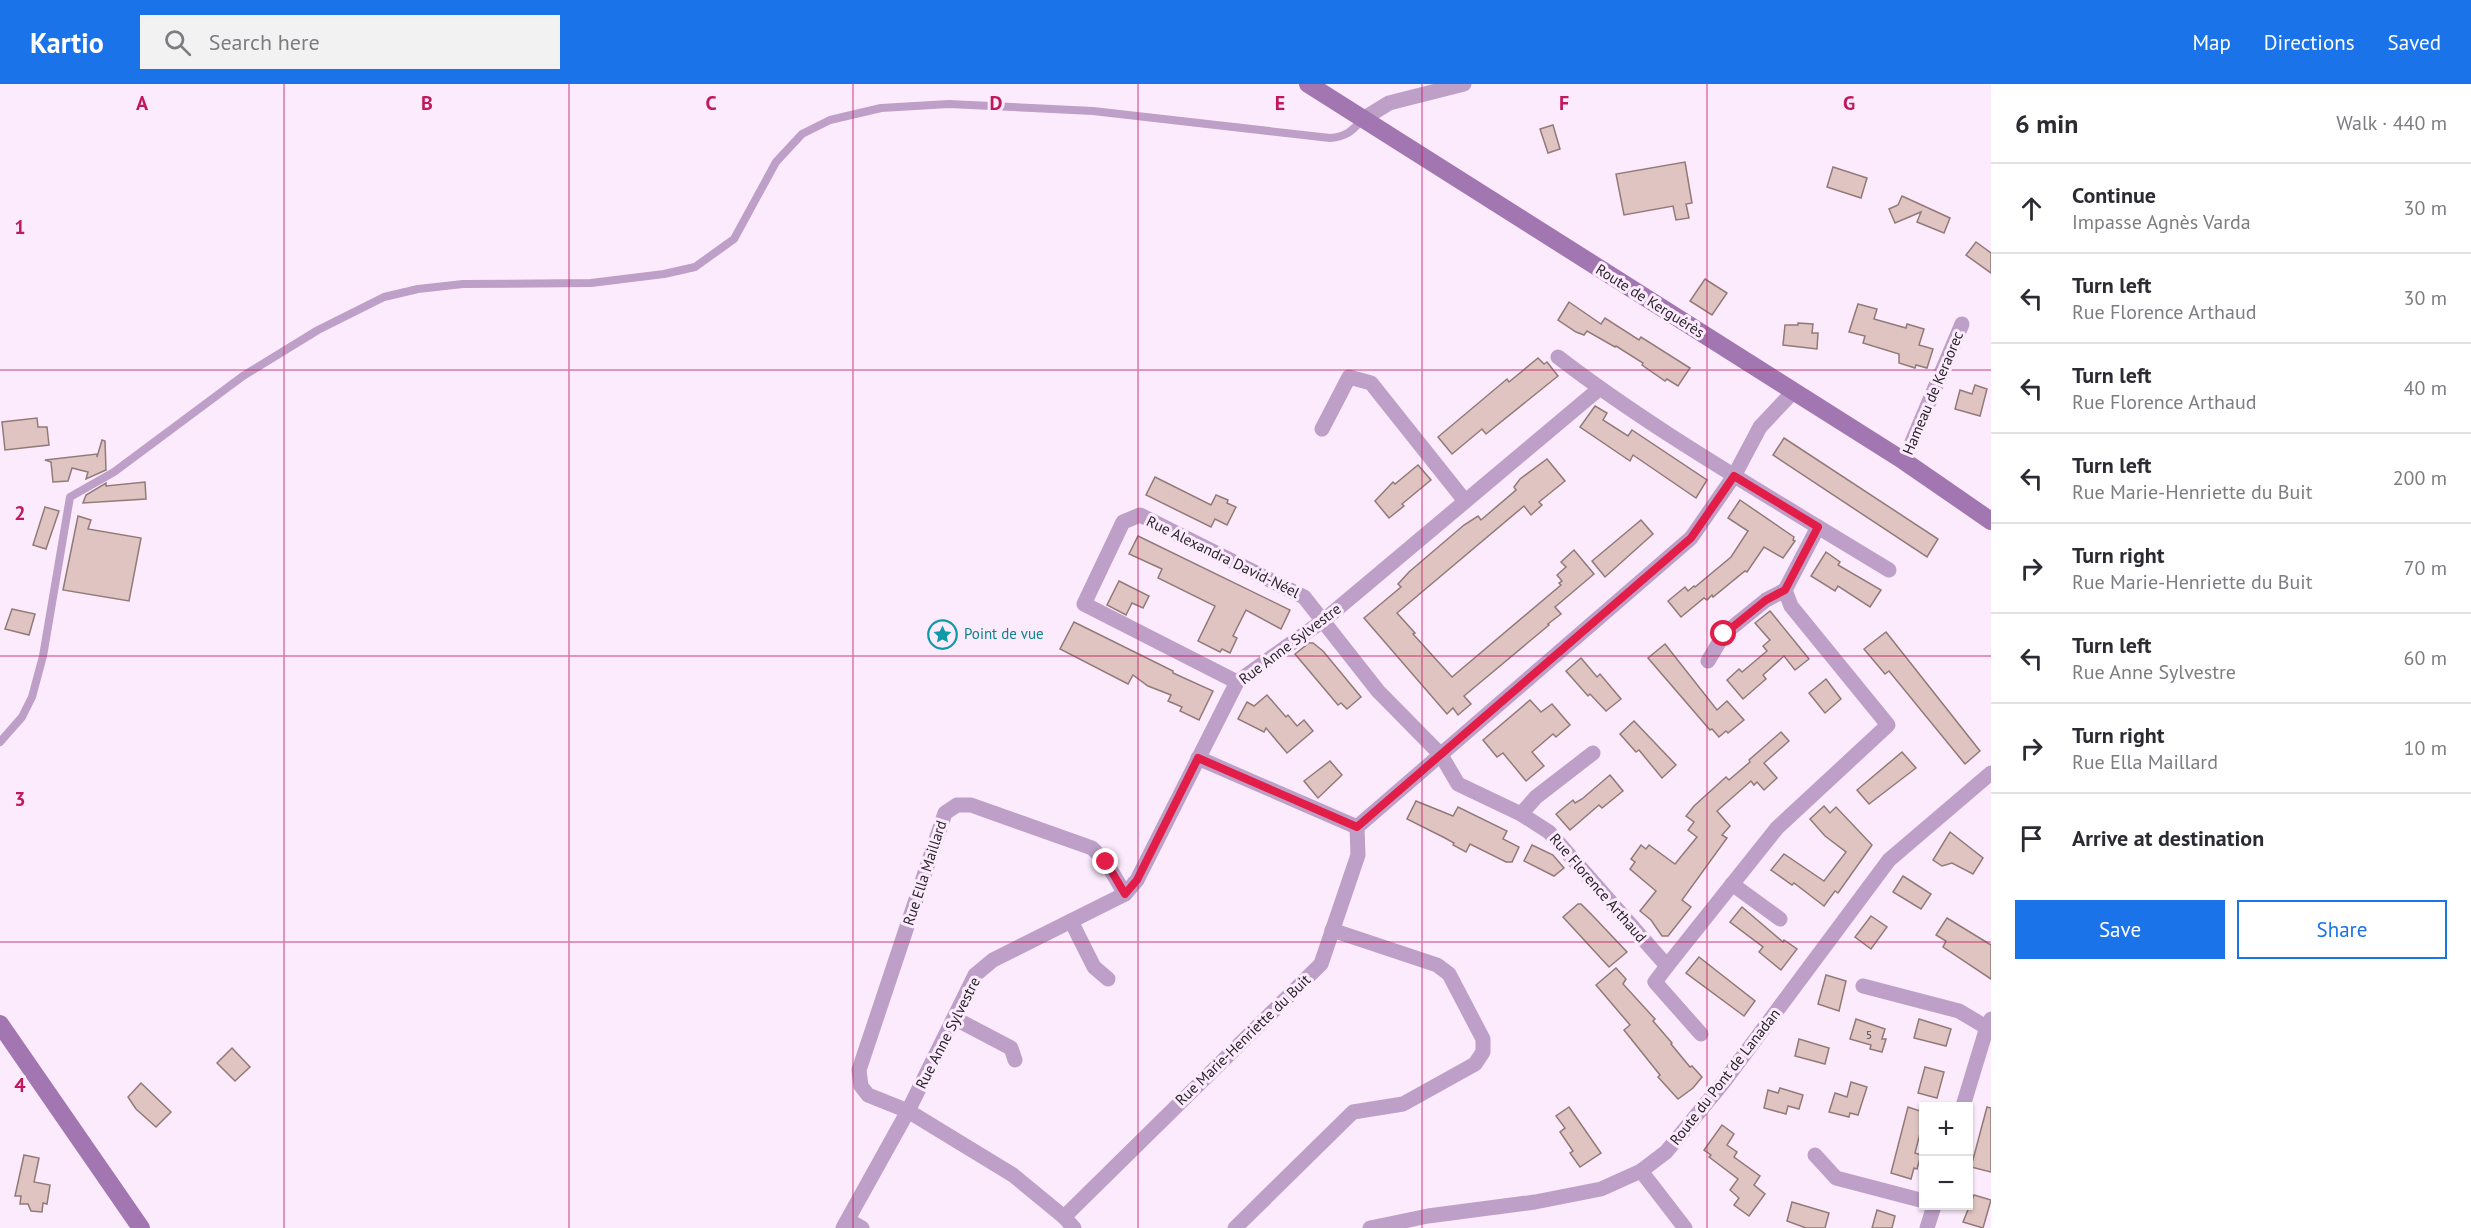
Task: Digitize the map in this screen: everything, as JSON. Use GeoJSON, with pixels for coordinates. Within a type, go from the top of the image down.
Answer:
{"type":"FeatureCollection","features":[{"type":"Feature","properties":{"kind":"street","name":"Route de Kerguérès"},"geometry":{"type":"LineString","coordinates":[[1308,84],[1904,461],[1991,521]]}},
{"type":"Feature","properties":{"kind":"street"},"geometry":{"type":"LineString","coordinates":[[1363,119],[1389,103],[1464,84]]}},
{"type":"Feature","properties":{"kind":"street","name":"Hameau de Keraorec"},"geometry":{"type":"LineString","coordinates":[[1904,461],[1962,324]]}},
{"type":"Feature","properties":{"kind":"street"},"geometry":{"type":"LineString","coordinates":[[1558,357],[1599,389],[1734,476],[1889,570]]}},
{"type":"Feature","properties":{"kind":"street"},"geometry":{"type":"LineString","coordinates":[[1323,429],[1350,378],[1371,383],[1466,501]]}},
{"type":"Feature","properties":{"kind":"street","name":"Rue Anne Sylvestre"},"geometry":{"type":"LineString","coordinates":[[846,1224],[908,1111],[975,975],[993,960],[1125,894],[1137,880],[1237,682],[1324,620],[1599,389]]}},
{"type":"Feature","properties":{"kind":"street"},"geometry":{"type":"LineString","coordinates":[[1198,758],[1357,827],[1691,538],[1734,476],[1760,428],[1793,392]]}},
{"type":"Feature","properties":{"kind":"street","name":"Rue Alexandra David-Néel"},"geometry":{"type":"LineString","coordinates":[[1237,682],[1084,604],[1123,522],[1140,515],[1304,597],[1324,620]]}},
{"type":"Feature","properties":{"kind":"street"},"geometry":{"type":"LineString","coordinates":[[1708,661],[1724,634],[1766,600],[1785,590],[1818,527]]}},
{"type":"Feature","properties":{"kind":"street"},"geometry":{"type":"LineString","coordinates":[[1701,1034],[1655,982],[1777,828],[1888,725],[1791,606],[1785,590]]}},
{"type":"Feature","properties":{"kind":"street","name":"Rue Florence Arthaud"},"geometry":{"type":"LineString","coordinates":[[1324,620],[1378,691],[1441,755],[1458,784],[1521,814],[1549,832],[1667,966]]}},
{"type":"Feature","properties":{"kind":"street"},"geometry":{"type":"LineString","coordinates":[[1521,814],[1536,797],[1593,753]]}},
{"type":"Feature","properties":{"kind":"street","name":"Route du Pont de Lanadan"},"geometry":{"type":"LineString","coordinates":[[1370,1228],[1428,1216],[1535,1202],[1601,1190],[1641,1172],[1666,1152],[1723,1083],[1889,860],[1991,773]]}},
{"type":"Feature","properties":{"kind":"street","name":"Rue Ella Maillard"},"geometry":{"type":"LineString","coordinates":[[908,1111],[868,1095],[861,1086],[859,1070],[945,813],[957,805],[971,805],[1092,848],[1106,862],[1125,894]]}},
{"type":"Feature","properties":{"kind":"street","name":"Rue Marie-Henriette du Buit"},"geometry":{"type":"LineString","coordinates":[[1069,1222],[1321,964],[1358,855],[1357,827]]}},
{"type":"Feature","properties":{"kind":"street"},"geometry":{"type":"LineString","coordinates":[[1732,884],[1780,919]]}},
{"type":"Feature","properties":{"kind":"street"},"geometry":{"type":"LineString","coordinates":[[1071,921],[1094,967],[1108,979]]}},
{"type":"Feature","properties":{"kind":"street"},"geometry":{"type":"LineString","coordinates":[[1235,1228],[1353,1112],[1403,1104],[1476,1064],[1483,1052],[1483,1040],[1449,974],[1437,965],[1332,930]]}},
{"type":"Feature","properties":{"kind":"street"},"geometry":{"type":"LineString","coordinates":[[1863,986],[1959,1011],[1990,1025],[1964,1102]]}},
{"type":"Feature","properties":{"kind":"street"},"geometry":{"type":"LineString","coordinates":[[954,1018],[1011,1048],[1015,1060]]}},
{"type":"Feature","properties":{"kind":"street"},"geometry":{"type":"LineString","coordinates":[[0,1024],[141,1228]]}},
{"type":"Feature","properties":{"kind":"street"},"geometry":{"type":"LineString","coordinates":[[908,1111],[1013,1174],[1069,1222]]}},
{"type":"Feature","properties":{"kind":"street"},"geometry":{"type":"LineString","coordinates":[[1815,1155],[1836,1178],[1919,1200]]}},
{"type":"Feature","properties":{"kind":"street"},"geometry":{"type":"LineString","coordinates":[[1641,1172],[1685,1228]]}},
{"type":"Feature","properties":{"kind":"street"},"geometry":{"type":"LineString","coordinates":[[1927,1228],[1933,1210]]}},
{"type":"Feature","properties":{"kind":"street"},"geometry":{"type":"LineString","coordinates":[[846,1224],[862,1228]]}},
{"type":"Feature","properties":{"kind":"lane"},"geometry":{"type":"LineString","coordinates":[[0,742],[22,717],[32,697],[43,656],[70,496],[114,472],[243,375],[318,330],[384,297],[417,289],[463,284],[591,283],[664,274],[695,267],[734,239],[776,162],[802,134],[830,120],[881,108],[949,105],[1093,111],[1330,138],[1351,133],[1363,119]]}},
{"type":"Feature","properties":{"kind":"building"},"geometry":{"type":"Polygon","coordinates":[[[1553,125],[1560,149],[1548,153],[1540,129],[1553,125]]]}},
{"type":"Feature","properties":{"kind":"building"},"geometry":{"type":"Polygon","coordinates":[[[1685,162],[1692,203],[1686,204],[1689,218],[1676,220],[1673,206],[1624,215],[1616,174],[1685,162]]]}},
{"type":"Feature","properties":{"kind":"building"},"geometry":{"type":"Polygon","coordinates":[[[1833,167],[1867,178],[1861,198],[1827,187],[1833,167]]]}},
{"type":"Feature","properties":{"kind":"building"},"geometry":{"type":"Polygon","coordinates":[[[1902,196],[1950,218],[1944,233],[1917,222],[1921,212],[1895,223],[1889,209],[1898,205],[1902,196]]]}},
{"type":"Feature","properties":{"kind":"building"},"geometry":{"type":"Polygon","coordinates":[[[1976,242],[1991,253],[1991,273],[1966,255],[1976,242]]]}},
{"type":"Feature","properties":{"kind":"building"},"geometry":{"type":"Polygon","coordinates":[[[1705,279],[1727,293],[1712,315],[1690,301],[1705,279]]]}},
{"type":"Feature","properties":{"kind":"building"},"geometry":{"type":"Polygon","coordinates":[[[1569,302],[1601,324],[1605,318],[1639,340],[1641,337],[1690,368],[1678,386],[1667,379],[1665,381],[1642,365],[1643,363],[1616,346],[1587,331],[1584,335],[1576,332],[1558,320],[1569,302]]]}},
{"type":"Feature","properties":{"kind":"building"},"geometry":{"type":"Polygon","coordinates":[[[1858,304],[1877,309],[1874,319],[1906,328],[1907,324],[1924,329],[1919,345],[1933,349],[1927,368],[1916,365],[1915,368],[1899,363],[1899,354],[1863,343],[1865,336],[1849,332],[1858,304]]]}},
{"type":"Feature","properties":{"kind":"building"},"geometry":{"type":"Polygon","coordinates":[[[1798,323],[1813,324],[1812,333],[1818,333],[1817,349],[1783,345],[1785,325],[1798,325],[1798,323]]]}},
{"type":"Feature","properties":{"kind":"building"},"geometry":{"type":"Polygon","coordinates":[[[1538,358],[1544,364],[1547,362],[1558,376],[1486,434],[1482,429],[1452,454],[1438,437],[1507,379],[1509,382],[1538,358]]]}},
{"type":"Feature","properties":{"kind":"building"},"geometry":{"type":"Polygon","coordinates":[[[1975,385],[1987,389],[1980,416],[1955,409],[1960,390],[1972,394],[1975,385]]]}},
{"type":"Feature","properties":{"kind":"building"},"geometry":{"type":"Polygon","coordinates":[[[1595,406],[1607,413],[1603,420],[1628,436],[1632,430],[1707,480],[1696,498],[1633,455],[1630,461],[1580,427],[1595,406]]]}},
{"type":"Feature","properties":{"kind":"building"},"geometry":{"type":"Polygon","coordinates":[[[37,418],[38,427],[47,427],[49,445],[5,450],[2,422],[37,418]]]}},
{"type":"Feature","properties":{"kind":"building"},"geometry":{"type":"Polygon","coordinates":[[[1784,438],[1938,539],[1927,557],[1773,455],[1784,438]]]}},
{"type":"Feature","properties":{"kind":"building"},"geometry":{"type":"Polygon","coordinates":[[[102,440],[105,441],[106,470],[86,479],[88,472],[72,468],[68,481],[53,482],[51,462],[45,460],[97,454],[97,457],[102,440]]]}},
{"type":"Feature","properties":{"kind":"building"},"geometry":{"type":"Polygon","coordinates":[[[1547,459],[1565,481],[1539,502],[1542,505],[1531,515],[1524,506],[1397,613],[1452,677],[1561,585],[1559,583],[1562,581],[1557,575],[1566,567],[1561,562],[1574,550],[1594,574],[1555,607],[1561,614],[1464,696],[1471,704],[1458,715],[1453,708],[1447,714],[1364,618],[1401,587],[1398,584],[1409,572],[1464,525],[1478,516],[1481,520],[1516,490],[1514,487],[1520,479],[1547,459]]]}},
{"type":"Feature","properties":{"kind":"building"},"geometry":{"type":"Polygon","coordinates":[[[1418,465],[1431,480],[1389,518],[1375,501],[1393,482],[1395,484],[1418,465]]]}},
{"type":"Feature","properties":{"kind":"building"},"geometry":{"type":"Polygon","coordinates":[[[1155,477],[1211,505],[1216,495],[1228,500],[1227,503],[1236,507],[1227,525],[1215,519],[1211,527],[1146,495],[1155,477]]]}},
{"type":"Feature","properties":{"kind":"building"},"geometry":{"type":"Polygon","coordinates":[[[145,482],[146,499],[83,503],[86,495],[106,483],[106,486],[145,482]]]}},
{"type":"Feature","properties":{"kind":"building"},"geometry":{"type":"Polygon","coordinates":[[[1740,500],[1794,537],[1795,541],[1783,558],[1764,547],[1747,572],[1745,571],[1713,597],[1712,595],[1707,600],[1704,598],[1681,617],[1668,601],[1685,587],[1688,591],[1695,587],[1731,557],[1748,531],[1728,518],[1740,500]]]}},
{"type":"Feature","properties":{"kind":"building"},"geometry":{"type":"Polygon","coordinates":[[[45,507],[59,511],[46,549],[33,545],[45,507]]]}},
{"type":"Feature","properties":{"kind":"building"},"geometry":{"type":"Polygon","coordinates":[[[78,516],[91,520],[88,529],[141,538],[129,601],[63,590],[78,516]]]}},
{"type":"Feature","properties":{"kind":"building"},"geometry":{"type":"Polygon","coordinates":[[[1641,520],[1653,534],[1605,577],[1592,561],[1641,520]]]}},
{"type":"Feature","properties":{"kind":"building"},"geometry":{"type":"Polygon","coordinates":[[[1138,536],[1290,610],[1281,629],[1246,610],[1233,636],[1237,638],[1230,653],[1222,649],[1220,652],[1198,641],[1215,606],[1158,578],[1162,569],[1129,554],[1138,536]]]}},
{"type":"Feature","properties":{"kind":"building"},"geometry":{"type":"Polygon","coordinates":[[[1826,552],[1840,562],[1838,565],[1881,590],[1870,607],[1838,586],[1835,591],[1811,576],[1826,552]]]}},
{"type":"Feature","properties":{"kind":"building"},"geometry":{"type":"Polygon","coordinates":[[[1119,581],[1149,596],[1143,608],[1132,603],[1126,615],[1107,605],[1119,581]]]}},
{"type":"Feature","properties":{"kind":"building"},"geometry":{"type":"Polygon","coordinates":[[[12,609],[35,614],[29,635],[5,629],[12,609]]]}},
{"type":"Feature","properties":{"kind":"building"},"geometry":{"type":"Polygon","coordinates":[[[1770,611],[1809,659],[1795,670],[1784,656],[1763,675],[1766,679],[1743,699],[1727,680],[1739,669],[1742,672],[1767,651],[1763,646],[1770,640],[1755,623],[1770,611]]]}},
{"type":"Feature","properties":{"kind":"building"},"geometry":{"type":"Polygon","coordinates":[[[1074,622],[1213,691],[1199,720],[1180,711],[1182,707],[1168,701],[1171,695],[1148,686],[1133,675],[1128,684],[1060,649],[1074,622]]]}},
{"type":"Feature","properties":{"kind":"building"},"geometry":{"type":"Polygon","coordinates":[[[1886,632],[1980,751],[1965,764],[1889,671],[1885,674],[1864,649],[1886,632]]]}},
{"type":"Feature","properties":{"kind":"building"},"geometry":{"type":"Polygon","coordinates":[[[1309,643],[1313,643],[1323,651],[1361,697],[1347,709],[1341,703],[1338,705],[1295,654],[1309,643]]]}},
{"type":"Feature","properties":{"kind":"building"},"geometry":{"type":"Polygon","coordinates":[[[1665,644],[1717,710],[1727,701],[1744,720],[1719,737],[1712,729],[1710,730],[1648,658],[1665,644]]]}},
{"type":"Feature","properties":{"kind":"building"},"geometry":{"type":"Polygon","coordinates":[[[1581,658],[1597,677],[1600,674],[1621,699],[1606,711],[1590,694],[1588,696],[1566,671],[1581,658]]]}},
{"type":"Feature","properties":{"kind":"building"},"geometry":{"type":"Polygon","coordinates":[[[1826,679],[1841,699],[1825,713],[1809,693],[1826,679]]]}},
{"type":"Feature","properties":{"kind":"building"},"geometry":{"type":"Polygon","coordinates":[[[1267,695],[1297,726],[1304,720],[1313,731],[1287,753],[1266,728],[1264,732],[1238,719],[1247,702],[1254,706],[1267,695]]]}},
{"type":"Feature","properties":{"kind":"building"},"geometry":{"type":"Polygon","coordinates":[[[1530,700],[1541,712],[1552,704],[1570,725],[1556,737],[1553,734],[1532,752],[1544,766],[1526,781],[1503,753],[1497,757],[1483,740],[1530,700]]]}},
{"type":"Feature","properties":{"kind":"building"},"geometry":{"type":"Polygon","coordinates":[[[1634,721],[1676,765],[1662,778],[1639,750],[1636,752],[1620,734],[1634,721]]]}},
{"type":"Feature","properties":{"kind":"building"},"geometry":{"type":"Polygon","coordinates":[[[1781,732],[1789,741],[1764,763],[1777,778],[1764,790],[1757,782],[1754,785],[1751,781],[1717,811],[1730,826],[1722,835],[1727,838],[1682,900],[1691,907],[1668,936],[1662,936],[1651,920],[1640,911],[1656,891],[1630,869],[1635,862],[1631,859],[1641,845],[1646,849],[1649,845],[1675,864],[1697,837],[1688,830],[1694,822],[1686,816],[1694,806],[1726,777],[1729,780],[1781,732]]]}},
{"type":"Feature","properties":{"kind":"building"},"geometry":{"type":"Polygon","coordinates":[[[1902,752],[1916,768],[1869,804],[1857,790],[1902,752]]]}},
{"type":"Feature","properties":{"kind":"building"},"geometry":{"type":"Polygon","coordinates":[[[1330,761],[1342,775],[1318,798],[1304,781],[1330,761]]]}},
{"type":"Feature","properties":{"kind":"building"},"geometry":{"type":"Polygon","coordinates":[[[1610,775],[1623,791],[1602,808],[1599,805],[1570,830],[1556,814],[1573,800],[1575,803],[1582,799],[1610,775]]]}},
{"type":"Feature","properties":{"kind":"building"},"geometry":{"type":"Polygon","coordinates":[[[1416,801],[1453,816],[1458,807],[1507,831],[1503,839],[1519,847],[1512,862],[1506,862],[1470,844],[1466,852],[1453,845],[1454,843],[1407,819],[1416,801]]]}},
{"type":"Feature","properties":{"kind":"building"},"geometry":{"type":"Polygon","coordinates":[[[1824,806],[1830,813],[1836,807],[1872,845],[1838,893],[1835,891],[1824,906],[1794,883],[1792,885],[1771,870],[1784,854],[1824,881],[1846,852],[1825,836],[1810,819],[1824,806]]]}},
{"type":"Feature","properties":{"kind":"building"},"geometry":{"type":"Polygon","coordinates":[[[1950,832],[1983,858],[1973,874],[1952,863],[1942,866],[1933,860],[1950,832]]]}},
{"type":"Feature","properties":{"kind":"building"},"geometry":{"type":"Polygon","coordinates":[[[1532,845],[1553,855],[1564,868],[1554,876],[1524,861],[1532,845]]]}},
{"type":"Feature","properties":{"kind":"building"},"geometry":{"type":"Polygon","coordinates":[[[1903,876],[1931,894],[1921,909],[1893,892],[1903,876]]]}},
{"type":"Feature","properties":{"kind":"building"},"geometry":{"type":"Polygon","coordinates":[[[1581,904],[1627,952],[1609,967],[1563,917],[1581,904]]]}},
{"type":"Feature","properties":{"kind":"building"},"geometry":{"type":"Polygon","coordinates":[[[1742,907],[1783,942],[1784,940],[1797,949],[1781,970],[1759,952],[1763,947],[1730,922],[1742,907]]]}},
{"type":"Feature","properties":{"kind":"building"},"geometry":{"type":"Polygon","coordinates":[[[1871,916],[1887,927],[1871,949],[1855,937],[1871,916]]]}},
{"type":"Feature","properties":{"kind":"building"},"geometry":{"type":"Polygon","coordinates":[[[1947,918],[1991,945],[1991,979],[1943,947],[1946,941],[1936,935],[1947,918]]]}},
{"type":"Feature","properties":{"kind":"building"},"geometry":{"type":"Polygon","coordinates":[[[1699,957],[1755,1001],[1744,1016],[1686,973],[1699,957]]]}},
{"type":"Feature","properties":{"kind":"building"},"geometry":{"type":"Polygon","coordinates":[[[1616,968],[1626,979],[1623,984],[1655,1019],[1653,1021],[1690,1067],[1692,1066],[1702,1077],[1693,1088],[1678,1099],[1658,1077],[1660,1075],[1624,1030],[1630,1025],[1596,985],[1616,968]]]}},
{"type":"Feature","properties":{"kind":"building"},"geometry":{"type":"Polygon","coordinates":[[[1826,975],[1846,981],[1839,1011],[1818,1004],[1826,975]]]}},
{"type":"Feature","properties":{"kind":"building"},"geometry":{"type":"Polygon","coordinates":[[[1856,1019],[1885,1029],[1882,1039],[1886,1039],[1882,1052],[1870,1049],[1871,1045],[1850,1039],[1856,1019]]]}},
{"type":"Feature","properties":{"kind":"building"},"geometry":{"type":"Polygon","coordinates":[[[1919,1019],[1951,1029],[1946,1046],[1914,1038],[1919,1019]]]}},
{"type":"Feature","properties":{"kind":"building"},"geometry":{"type":"Polygon","coordinates":[[[1799,1039],[1829,1048],[1825,1064],[1795,1056],[1799,1039]]]}},
{"type":"Feature","properties":{"kind":"building"},"geometry":{"type":"Polygon","coordinates":[[[232,1048],[250,1067],[235,1081],[217,1063],[232,1048]]]}},
{"type":"Feature","properties":{"kind":"building"},"geometry":{"type":"Polygon","coordinates":[[[1925,1067],[1944,1072],[1937,1098],[1918,1093],[1925,1067]]]}},
{"type":"Feature","properties":{"kind":"building"},"geometry":{"type":"Polygon","coordinates":[[[1851,1082],[1867,1087],[1858,1115],[1850,1113],[1849,1117],[1829,1112],[1835,1093],[1847,1097],[1851,1082]]]}},
{"type":"Feature","properties":{"kind":"building"},"geometry":{"type":"Polygon","coordinates":[[[141,1083],[171,1112],[156,1127],[136,1109],[128,1097],[141,1083]]]}},
{"type":"Feature","properties":{"kind":"building"},"geometry":{"type":"Polygon","coordinates":[[[1780,1088],[1803,1095],[1799,1109],[1788,1106],[1786,1114],[1764,1108],[1768,1090],[1778,1093],[1780,1088]]]}},
{"type":"Feature","properties":{"kind":"building"},"geometry":{"type":"Polygon","coordinates":[[[1569,1107],[1601,1153],[1580,1167],[1570,1153],[1573,1151],[1560,1132],[1565,1128],[1556,1116],[1569,1107]]]}},
{"type":"Feature","properties":{"kind":"building"},"geometry":{"type":"Polygon","coordinates":[[[1908,1107],[1919,1111],[1919,1138],[1915,1153],[1919,1154],[1917,1169],[1914,1168],[1911,1179],[1891,1173],[1908,1107]]]}},
{"type":"Feature","properties":{"kind":"building"},"geometry":{"type":"Polygon","coordinates":[[[1987,1107],[1991,1108],[1991,1172],[1973,1168],[1973,1160],[1987,1107]]]}},
{"type":"Feature","properties":{"kind":"building"},"geometry":{"type":"Polygon","coordinates":[[[1722,1125],[1734,1134],[1727,1145],[1737,1152],[1734,1157],[1760,1176],[1754,1185],[1765,1194],[1749,1216],[1734,1205],[1739,1198],[1730,1190],[1738,1179],[1709,1157],[1711,1155],[1704,1150],[1722,1125]]]}},
{"type":"Feature","properties":{"kind":"building"},"geometry":{"type":"Polygon","coordinates":[[[24,1155],[39,1158],[34,1182],[50,1185],[47,1204],[43,1203],[42,1212],[31,1211],[28,1204],[20,1204],[21,1196],[15,1196],[24,1155]]]}},
{"type":"Feature","properties":{"kind":"building"},"geometry":{"type":"Polygon","coordinates":[[[1974,1195],[1991,1200],[1983,1228],[1963,1222],[1968,1210],[1973,1210],[1974,1195]]]}},
{"type":"Feature","properties":{"kind":"building"},"geometry":{"type":"Polygon","coordinates":[[[1792,1202],[1829,1213],[1825,1228],[1806,1228],[1787,1221],[1792,1202]]]}},
{"type":"Feature","properties":{"kind":"building"},"geometry":{"type":"Polygon","coordinates":[[[1877,1210],[1895,1216],[1892,1228],[1872,1228],[1877,1210]]]}},
{"type":"Feature","properties":{"kind":"place","name":"Point de vue"},"geometry":{"type":"Point","coordinates":[943,634]}},
{"type":"Feature","properties":{"kind":"route"},"geometry":{"type":"LineString","coordinates":[[1106,862],[1125,894],[1137,880],[1198,758],[1357,827],[1691,538],[1734,476],[1818,527],[1785,590],[1766,600],[1724,634]]}}]}
